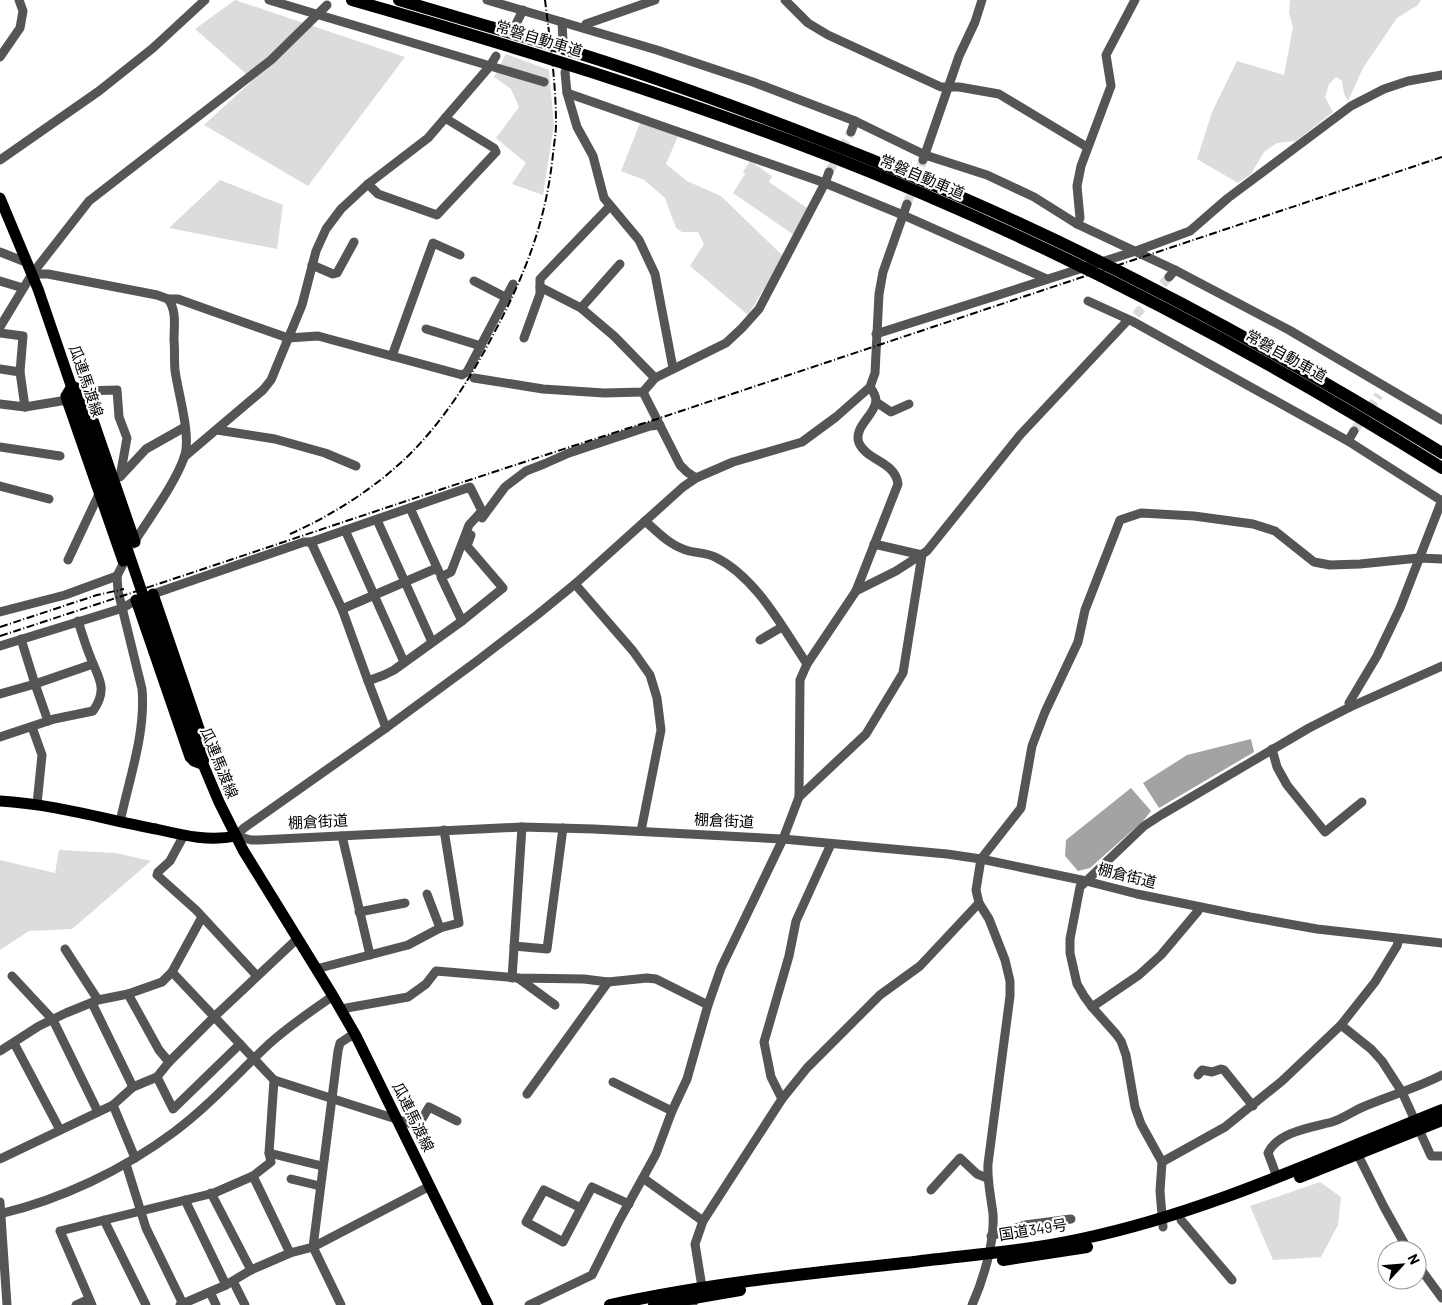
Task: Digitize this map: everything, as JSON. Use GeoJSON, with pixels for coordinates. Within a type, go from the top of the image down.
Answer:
{"type":"FeatureCollection","features":[{"type":"Feature","properties":{"kind":"highway","name":"常磐自動車道"},"geometry":{"type":"LineString","coordinates":[[352,0],[543,56],[562,67],[681,101],[832,157],[993,225],[1105,278],[1195,324],[1295,379],[1442,468]]}},
{"type":"Feature","properties":{"kind":"highway","name":"常磐自動車道"},"geometry":{"type":"LineString","coordinates":[[399,0],[542,43],[561,44],[837,146],[911,176],[1089,257],[1201,313],[1301,368],[1442,453]]}},
{"type":"Feature","properties":{"kind":"highway","name":"国道349号"},"geometry":{"type":"LineString","coordinates":[[654,1305],[772,1277],[988,1258],[1132,1228],[1181,1220],[1418,1125],[1442,1110]]}},
{"type":"Feature","properties":{"kind":"highway","name":"国道349号"},"geometry":{"type":"LineString","coordinates":[[1418,1125],[1442,1120]]}},
{"type":"Feature","properties":{"kind":"highway","name":"国道349号"},"geometry":{"type":"LineString","coordinates":[[1163,1222],[1277,1177],[1356,1150]]}},
{"type":"Feature","properties":{"kind":"highway","name":"国道349号"},"geometry":{"type":"LineString","coordinates":[[610,1305],[696,1296]]}},
{"type":"Feature","properties":{"kind":"main road","name":"瓜連馬渡線"},"geometry":{"type":"LineString","coordinates":[[0,198],[30,268],[77,389],[102,474],[202,764],[236,836],[356,1036],[488,1305]]}},
{"type":"Feature","properties":{"kind":"main road"},"geometry":{"type":"LineString","coordinates":[[123,561],[67,400],[68,391],[77,389],[118,481],[135,542]]}},
{"type":"Feature","properties":{"kind":"main road"},"geometry":{"type":"LineString","coordinates":[[136,600],[190,757],[202,764],[207,752],[153,594]]}},
{"type":"Feature","properties":{"kind":"main road","name":"棚倉街道"},"geometry":{"type":"LineString","coordinates":[[0,800],[37,804],[184,835],[214,839],[236,836]]}},
{"type":"Feature","properties":{"kind":"street"},"geometry":{"type":"LineString","coordinates":[[0,57],[20,28],[23,11],[19,0]]}},
{"type":"Feature","properties":{"kind":"street"},"geometry":{"type":"LineString","coordinates":[[0,160],[99,91],[145,54],[205,0]]}},
{"type":"Feature","properties":{"kind":"street"},"geometry":{"type":"LineString","coordinates":[[269,0],[544,82]]}},
{"type":"Feature","properties":{"kind":"street"},"geometry":{"type":"LineString","coordinates":[[487,0],[656,50],[727,74],[855,121],[924,157],[987,175],[1034,197],[1078,224],[1175,270],[1289,330],[1442,420]]}},
{"type":"Feature","properties":{"kind":"street"},"geometry":{"type":"LineString","coordinates":[[785,0],[808,24],[828,35],[941,87],[959,87],[999,94],[1087,147]]}},
{"type":"Feature","properties":{"kind":"street"},"geometry":{"type":"LineString","coordinates":[[924,157],[959,56],[975,22],[982,0]]}},
{"type":"Feature","properties":{"kind":"street"},"geometry":{"type":"LineString","coordinates":[[1078,224],[1080,218],[1077,186],[1087,147],[1112,86],[1106,55],[1135,0]]}},
{"type":"Feature","properties":{"kind":"street"},"geometry":{"type":"LineString","coordinates":[[584,28],[586,24],[649,1]]}},
{"type":"Feature","properties":{"kind":"street"},"geometry":{"type":"LineString","coordinates":[[1,322],[23,288],[30,268],[89,201],[271,60],[327,5]]}},
{"type":"Feature","properties":{"kind":"street"},"geometry":{"type":"LineString","coordinates":[[516,24],[523,10]]}},
{"type":"Feature","properties":{"kind":"street"},"geometry":{"type":"LineString","coordinates":[[561,44],[562,22]]}},
{"type":"Feature","properties":{"kind":"street"},"geometry":{"type":"LineString","coordinates":[[184,457],[263,390],[271,380],[302,305],[316,251],[326,229],[341,208],[368,184],[418,148],[490,66],[496,56]]}},
{"type":"Feature","properties":{"kind":"street"},"geometry":{"type":"LineString","coordinates":[[562,67],[576,127],[593,156],[604,198],[639,240],[655,274],[673,368]]}},
{"type":"Feature","properties":{"kind":"street"},"geometry":{"type":"LineString","coordinates":[[876,334],[1136,251],[1190,231],[1228,198],[1351,106],[1384,89],[1408,81],[1442,75]]}},
{"type":"Feature","properties":{"kind":"street"},"geometry":{"type":"LineString","coordinates":[[567,93],[826,183],[1047,279]]}},
{"type":"Feature","properties":{"kind":"street"},"geometry":{"type":"LineString","coordinates":[[368,184],[378,194],[437,215],[496,152],[494,148],[445,118]]}},
{"type":"Feature","properties":{"kind":"street"},"geometry":{"type":"LineString","coordinates":[[851,132],[855,121]]}},
{"type":"Feature","properties":{"kind":"street"},"geometry":{"type":"LineString","coordinates":[[474,378],[543,389],[604,393],[643,392],[655,378],[726,343],[759,309],[826,183],[829,172]]}},
{"type":"Feature","properties":{"kind":"street"},"geometry":{"type":"LineString","coordinates":[[236,836],[244,828],[477,661],[575,584],[670,498],[696,478],[732,462],[802,442],[836,417],[870,387],[876,372],[879,294],[884,272],[907,204]]}},
{"type":"Feature","properties":{"kind":"street"},"geometry":{"type":"LineString","coordinates":[[524,338],[540,294],[540,279],[610,206]]}},
{"type":"Feature","properties":{"kind":"street"},"geometry":{"type":"LineString","coordinates":[[312,264],[333,274],[337,273],[354,242]]}},
{"type":"Feature","properties":{"kind":"street"},"geometry":{"type":"LineString","coordinates":[[392,356],[433,243],[460,255]]}},
{"type":"Feature","properties":{"kind":"street"},"geometry":{"type":"LineString","coordinates":[[0,252],[30,268],[48,274],[157,295],[168,299],[178,299],[288,338],[318,336],[462,375],[467,372],[482,346],[513,284]]}},
{"type":"Feature","properties":{"kind":"street"},"geometry":{"type":"LineString","coordinates":[[581,308],[620,264]]}},
{"type":"Feature","properties":{"kind":"street"},"geometry":{"type":"LineString","coordinates":[[1168,277],[1175,270]]}},
{"type":"Feature","properties":{"kind":"street"},"geometry":{"type":"LineString","coordinates":[[0,281],[23,288]]}},
{"type":"Feature","properties":{"kind":"street"},"geometry":{"type":"LineString","coordinates":[[474,281],[506,298]]}},
{"type":"Feature","properties":{"kind":"street"},"geometry":{"type":"LineString","coordinates":[[540,287],[581,308],[614,336],[655,378]]}},
{"type":"Feature","properties":{"kind":"street"},"geometry":{"type":"LineString","coordinates":[[120,822],[144,704],[116,576],[123,561],[172,481],[184,457],[186,443],[175,369],[175,314],[173,305],[168,299]]}},
{"type":"Feature","properties":{"kind":"street"},"geometry":{"type":"LineString","coordinates":[[1088,301],[1132,318],[1348,441],[1442,500],[1400,608],[1377,656],[1349,703],[1350,707]]}},
{"type":"Feature","properties":{"kind":"street"},"geometry":{"type":"LineString","coordinates":[[856,591],[922,555],[1020,435],[1132,318]]}},
{"type":"Feature","properties":{"kind":"street"},"geometry":{"type":"LineString","coordinates":[[426,329],[482,346]]}},
{"type":"Feature","properties":{"kind":"street"},"geometry":{"type":"LineString","coordinates":[[0,333],[23,336],[20,372],[25,407]]}},
{"type":"Feature","properties":{"kind":"street"},"geometry":{"type":"LineString","coordinates":[[0,369],[20,372]]}},
{"type":"Feature","properties":{"kind":"street"},"geometry":{"type":"LineString","coordinates":[[529,1305],[592,1275],[656,1154],[672,1111],[687,1079],[708,1005],[722,968],[783,839],[799,797],[800,680],[807,664],[856,591],[898,484],[897,477],[892,470],[859,443],[859,431],[876,402],[875,395],[870,387]]}},
{"type":"Feature","properties":{"kind":"street"},"geometry":{"type":"LineString","coordinates":[[1379,395],[1385,387]]}},
{"type":"Feature","properties":{"kind":"street"},"geometry":{"type":"LineString","coordinates":[[77,389],[117,390],[119,417],[127,438],[118,481]]}},
{"type":"Feature","properties":{"kind":"street"},"geometry":{"type":"LineString","coordinates":[[643,392],[680,465],[696,478]]}},
{"type":"Feature","properties":{"kind":"street"},"geometry":{"type":"LineString","coordinates":[[0,404],[25,407],[67,400]]}},
{"type":"Feature","properties":{"kind":"street"},"geometry":{"type":"LineString","coordinates":[[876,402],[891,412],[909,404]]}},
{"type":"Feature","properties":{"kind":"street"},"geometry":{"type":"LineString","coordinates":[[368,681],[384,675],[404,662],[503,588],[467,546],[473,529],[505,487],[526,470],[568,453],[650,426],[660,425]]}},
{"type":"Feature","properties":{"kind":"street"},"geometry":{"type":"LineString","coordinates":[[118,481],[146,448],[184,427]]}},
{"type":"Feature","properties":{"kind":"street"},"geometry":{"type":"LineString","coordinates":[[217,430],[275,439],[325,453],[356,466]]}},
{"type":"Feature","properties":{"kind":"street"},"geometry":{"type":"LineString","coordinates":[[1348,441],[1354,431]]}},
{"type":"Feature","properties":{"kind":"street"},"geometry":{"type":"LineString","coordinates":[[0,447],[60,456]]}},
{"type":"Feature","properties":{"kind":"street"},"geometry":{"type":"LineString","coordinates":[[0,486],[49,499]]}},
{"type":"Feature","properties":{"kind":"street"},"geometry":{"type":"LineString","coordinates":[[0,646],[123,608],[136,600],[153,594],[304,542],[311,542],[378,520],[470,487],[482,510],[469,526],[451,572],[441,577]]}},
{"type":"Feature","properties":{"kind":"street"},"geometry":{"type":"LineString","coordinates":[[68,560],[99,494]]}},
{"type":"Feature","properties":{"kind":"street"},"geometry":{"type":"LineString","coordinates":[[410,508],[462,620]]}},
{"type":"Feature","properties":{"kind":"street"},"geometry":{"type":"LineString","coordinates":[[972,1305],[988,1258],[991,1236],[993,1216],[987,1178],[1010,996],[1010,981],[1005,960],[990,919],[979,903],[976,890],[982,859],[1021,808],[1032,746],[1045,712],[1078,642],[1085,610],[1120,520],[1141,513],[1194,516],[1252,524],[1275,530],[1314,562],[1330,565],[1419,558],[1442,559]]}},
{"type":"Feature","properties":{"kind":"street"},"geometry":{"type":"LineString","coordinates":[[378,520],[432,642]]}},
{"type":"Feature","properties":{"kind":"street"},"geometry":{"type":"LineString","coordinates":[[645,521],[668,542],[688,550],[714,556],[727,564],[758,592],[807,664]]}},
{"type":"Feature","properties":{"kind":"street"},"geometry":{"type":"LineString","coordinates":[[345,530],[404,662]]}},
{"type":"Feature","properties":{"kind":"street"},"geometry":{"type":"LineString","coordinates":[[311,542],[342,609],[386,728]]}},
{"type":"Feature","properties":{"kind":"street"},"geometry":{"type":"LineString","coordinates":[[874,544],[922,555]]}},
{"type":"Feature","properties":{"kind":"street"},"geometry":{"type":"LineString","coordinates":[[799,797],[866,734],[903,673],[922,555]]}},
{"type":"Feature","properties":{"kind":"street"},"geometry":{"type":"LineString","coordinates":[[342,609],[437,568]]}},
{"type":"Feature","properties":{"kind":"street"},"geometry":{"type":"LineString","coordinates":[[0,612],[65,595],[116,576]]}},
{"type":"Feature","properties":{"kind":"street"},"geometry":{"type":"LineString","coordinates":[[575,584],[633,651],[650,676],[657,698],[661,730],[642,831]]}},
{"type":"Feature","properties":{"kind":"street"},"geometry":{"type":"LineString","coordinates":[[0,737],[48,721],[93,711],[101,700],[101,680],[93,664],[78,622]]}},
{"type":"Feature","properties":{"kind":"street"},"geometry":{"type":"LineString","coordinates":[[760,640],[782,627]]}},
{"type":"Feature","properties":{"kind":"street"},"geometry":{"type":"LineString","coordinates":[[21,639],[48,721]]}},
{"type":"Feature","properties":{"kind":"street"},"geometry":{"type":"LineString","coordinates":[[0,694],[93,664]]}},
{"type":"Feature","properties":{"kind":"street"},"geometry":{"type":"LineString","coordinates":[[1163,1222],[1160,1192],[1162,1162],[1141,1124],[1135,1107],[1126,1054],[1121,1041],[1092,1007],[1077,984],[1070,953],[1070,939],[1080,887],[1144,826],[1161,815],[1272,749],[1350,707],[1442,666]]}},
{"type":"Feature","properties":{"kind":"street"},"geometry":{"type":"LineString","coordinates":[[32,727],[42,755],[37,804]]}},
{"type":"Feature","properties":{"kind":"street"},"geometry":{"type":"LineString","coordinates":[[1272,749],[1277,767],[1287,785],[1325,832],[1362,802]]}},
{"type":"Feature","properties":{"kind":"street"},"geometry":{"type":"LineString","coordinates":[[515,978],[514,946],[522,827]]}},
{"type":"Feature","properties":{"kind":"street","name":"棚倉街道"},"geometry":{"type":"LineString","coordinates":[[236,836],[259,840],[522,827],[642,831],[783,839],[982,859],[1198,907],[1318,929],[1399,940],[1442,943]]}},
{"type":"Feature","properties":{"kind":"street"},"geometry":{"type":"LineString","coordinates":[[514,946],[547,949],[564,828]]}},
{"type":"Feature","properties":{"kind":"street"},"geometry":{"type":"LineString","coordinates":[[316,969],[408,945],[440,928],[459,922],[444,830]]}},
{"type":"Feature","properties":{"kind":"street"},"geometry":{"type":"LineString","coordinates":[[184,835],[170,861],[157,875],[202,917],[257,976]]}},
{"type":"Feature","properties":{"kind":"street"},"geometry":{"type":"LineString","coordinates":[[342,836],[370,955]]}},
{"type":"Feature","properties":{"kind":"street"},"geometry":{"type":"LineString","coordinates":[[782,1099],[771,1077],[764,1042],[789,956],[796,921],[832,844]]}},
{"type":"Feature","properties":{"kind":"street"},"geometry":{"type":"LineString","coordinates":[[427,894],[440,928]]}},
{"type":"Feature","properties":{"kind":"street"},"geometry":{"type":"LineString","coordinates":[[359,912],[405,903]]}},
{"type":"Feature","properties":{"kind":"street"},"geometry":{"type":"LineString","coordinates":[[696,1296],[694,1244],[703,1221],[782,1099],[807,1068],[840,1034],[880,995],[920,966],[979,903]]}},
{"type":"Feature","properties":{"kind":"street"},"geometry":{"type":"LineString","coordinates":[[1092,1007],[1139,975],[1161,955],[1198,911],[1198,907]]}},
{"type":"Feature","properties":{"kind":"street"},"geometry":{"type":"LineString","coordinates":[[0,1051],[40,1026],[95,1002],[128,994],[162,982],[172,972],[202,917]]}},
{"type":"Feature","properties":{"kind":"street"},"geometry":{"type":"LineString","coordinates":[[0,1159],[113,1105],[133,1087],[157,1077],[169,1062],[215,1016],[297,939]]}},
{"type":"Feature","properties":{"kind":"street"},"geometry":{"type":"LineString","coordinates":[[1162,1162],[1225,1127],[1282,1081],[1341,1024],[1375,982],[1399,940]]}},
{"type":"Feature","properties":{"kind":"street"},"geometry":{"type":"LineString","coordinates":[[65,949],[95,1002],[133,1087]]}},
{"type":"Feature","properties":{"kind":"street"},"geometry":{"type":"LineString","coordinates":[[341,1010],[408,997],[426,984],[436,971],[515,978],[584,979],[608,982],[647,978],[656,980],[708,1005]]}},
{"type":"Feature","properties":{"kind":"street"},"geometry":{"type":"LineString","coordinates":[[172,972],[274,1080],[418,1126],[429,1107],[457,1121]]}},
{"type":"Feature","properties":{"kind":"street"},"geometry":{"type":"LineString","coordinates":[[12,976],[53,1020],[98,1112]]}},
{"type":"Feature","properties":{"kind":"street"},"geometry":{"type":"LineString","coordinates":[[515,978],[555,1005]]}},
{"type":"Feature","properties":{"kind":"street"},"geometry":{"type":"LineString","coordinates":[[527,1094],[608,982]]}},
{"type":"Feature","properties":{"kind":"street"},"geometry":{"type":"LineString","coordinates":[[128,994],[159,1050],[169,1062]]}},
{"type":"Feature","properties":{"kind":"street"},"geometry":{"type":"LineString","coordinates":[[1,1214],[56,1197],[126,1164],[175,1131],[220,1093],[254,1058],[285,1031],[333,996]]}},
{"type":"Feature","properties":{"kind":"street"},"geometry":{"type":"LineString","coordinates":[[1341,1024],[1371,1049],[1382,1061],[1402,1092],[1431,1156],[1442,1156]]}},
{"type":"Feature","properties":{"kind":"street"},"geometry":{"type":"LineString","coordinates":[[341,1305],[313,1246],[322,1166],[340,1043],[349,1037],[356,1036]]}},
{"type":"Feature","properties":{"kind":"street"},"geometry":{"type":"LineString","coordinates":[[14,1043],[60,1130]]}},
{"type":"Feature","properties":{"kind":"street"},"geometry":{"type":"LineString","coordinates":[[157,1077],[173,1109],[240,1044]]}},
{"type":"Feature","properties":{"kind":"street"},"geometry":{"type":"LineString","coordinates":[[1198,1075],[1202,1070],[1212,1072],[1224,1070],[1253,1106]]}},
{"type":"Feature","properties":{"kind":"street"},"geometry":{"type":"LineString","coordinates":[[1277,1177],[1268,1153],[1271,1147],[1278,1141],[1299,1130],[1333,1122],[1353,1111],[1442,1075]]}},
{"type":"Feature","properties":{"kind":"street"},"geometry":{"type":"LineString","coordinates":[[76,1305],[90,1302],[60,1231],[211,1194],[253,1176],[271,1162],[269,1153],[274,1080]]}},
{"type":"Feature","properties":{"kind":"street"},"geometry":{"type":"LineString","coordinates":[[613,1082],[672,1111]]}},
{"type":"Feature","properties":{"kind":"street"},"geometry":{"type":"LineString","coordinates":[[113,1105],[135,1158]]}},
{"type":"Feature","properties":{"kind":"street"},"geometry":{"type":"LineString","coordinates":[[1356,1150],[1402,1240]]}},
{"type":"Feature","properties":{"kind":"street"},"geometry":{"type":"LineString","coordinates":[[269,1153],[322,1166]]}},
{"type":"Feature","properties":{"kind":"street"},"geometry":{"type":"LineString","coordinates":[[931,1190],[960,1158],[977,1174],[987,1178]]}},
{"type":"Feature","properties":{"kind":"street"},"geometry":{"type":"LineString","coordinates":[[126,1164],[146,1228],[182,1304],[210,1292],[251,1270],[290,1253],[313,1246],[430,1186]]}},
{"type":"Feature","properties":{"kind":"street"},"geometry":{"type":"LineString","coordinates":[[253,1176],[290,1253]]}},
{"type":"Feature","properties":{"kind":"street"},"geometry":{"type":"LineString","coordinates":[[643,1178],[703,1221]]}},
{"type":"Feature","properties":{"kind":"street"},"geometry":{"type":"LineString","coordinates":[[291,1179],[320,1186]]}},
{"type":"Feature","properties":{"kind":"street"},"geometry":{"type":"LineString","coordinates":[[581,1208],[544,1190],[526,1222],[563,1242],[581,1208],[592,1187],[629,1204]]}},
{"type":"Feature","properties":{"kind":"street"},"geometry":{"type":"LineString","coordinates":[[211,1194],[251,1270]]}},
{"type":"Feature","properties":{"kind":"street"},"geometry":{"type":"LineString","coordinates":[[185,1200],[230,1282],[245,1305]]}},
{"type":"Feature","properties":{"kind":"street"},"geometry":{"type":"LineString","coordinates":[[0,1202],[7,1305]]}},
{"type":"Feature","properties":{"kind":"street"},"geometry":{"type":"LineString","coordinates":[[991,1236],[1025,1225],[1071,1219]]}},
{"type":"Feature","properties":{"kind":"street"},"geometry":{"type":"LineString","coordinates":[[104,1220],[146,1305]]}},
{"type":"Feature","properties":{"kind":"street"},"geometry":{"type":"LineString","coordinates":[[1181,1220],[1232,1280]]}},
{"type":"Feature","properties":{"kind":"street"},"geometry":{"type":"LineString","coordinates":[[1427,1278],[1442,1298]]}},
{"type":"Feature","properties":{"kind":"street"},"geometry":{"type":"LineString","coordinates":[[210,1292],[216,1305]]}},
{"type":"Feature","properties":{"kind":"shaded area"},"geometry":{"type":"Polygon","coordinates":[[[235,0],[405,57],[308,186],[204,125],[253,80],[195,29],[235,0]]]}},
{"type":"Feature","properties":{"kind":"shaded area"},"geometry":{"type":"Polygon","coordinates":[[[1290,0],[1421,0],[1418,5],[1397,18],[1363,68],[1348,101],[1344,94],[1342,81],[1336,77],[1329,84],[1325,97],[1333,112],[1296,141],[1277,143],[1264,152],[1251,174],[1238,183],[1197,159],[1212,112],[1237,61],[1284,75],[1293,27],[1289,13],[1290,0]]]}},
{"type":"Feature","properties":{"kind":"shaded area"},"geometry":{"type":"Polygon","coordinates":[[[506,54],[549,70],[554,125],[543,195],[512,184],[526,163],[496,138],[519,107],[511,89],[494,77],[506,54]]]}},
{"type":"Feature","properties":{"kind":"shaded area"},"geometry":{"type":"Polygon","coordinates":[[[640,123],[678,136],[666,164],[687,181],[721,196],[784,257],[748,315],[690,266],[704,244],[698,232],[682,232],[676,228],[665,198],[644,180],[621,171],[640,123]]]}},
{"type":"Feature","properties":{"kind":"shaded area"},"geometry":{"type":"Polygon","coordinates":[[[750,161],[772,176],[769,182],[810,210],[794,235],[733,193],[745,174],[743,172],[750,161]]]}},
{"type":"Feature","properties":{"kind":"shaded area"},"geometry":{"type":"Polygon","coordinates":[[[220,180],[283,205],[277,249],[169,228],[220,180]]]}},
{"type":"Feature","properties":{"kind":"shaded area"},"geometry":{"type":"Polygon","coordinates":[[[1251,739],[1254,752],[1159,808],[1143,783],[1187,755],[1251,739]]]}},
{"type":"Feature","properties":{"kind":"shaded area"},"geometry":{"type":"Polygon","coordinates":[[[1131,788],[1151,811],[1144,820],[1090,868],[1078,871],[1065,856],[1066,840],[1131,788]]]}},
{"type":"Feature","properties":{"kind":"shaded area"},"geometry":{"type":"Polygon","coordinates":[[[59,850],[116,853],[151,861],[72,929],[29,931],[0,950],[0,860],[55,873],[59,850]]]}},
{"type":"Feature","properties":{"kind":"shaded area"},"geometry":{"type":"Polygon","coordinates":[[[1320,1182],[1341,1197],[1338,1225],[1321,1257],[1273,1260],[1250,1206],[1320,1182]]]}},
{"type":"Feature","properties":{"kind":"tunnel"},"geometry":{"type":"LineString","coordinates":[[829,172],[851,132]]}},
{"type":"Feature","properties":{"kind":"tunnel"},"geometry":{"type":"LineString","coordinates":[[907,204],[923,160]]}},
{"type":"Feature","properties":{"kind":"tunnel"},"geometry":{"type":"LineString","coordinates":[[1136,315],[1169,277]]}},
{"type":"Feature","properties":{"kind":"tunnel"},"geometry":{"type":"LineString","coordinates":[[1354,431],[1379,395]]}},
{"type":"Feature","properties":{"kind":"railway"},"geometry":{"type":"LineString","coordinates":[[290,534],[353,500],[382,479],[422,442],[456,398],[484,351],[515,291],[532,248],[545,203],[556,128],[555,93],[545,0]]}},
{"type":"Feature","properties":{"kind":"railway"},"geometry":{"type":"LineString","coordinates":[[0,636],[1442,157]]}},
{"type":"Feature","properties":{"kind":"railway"},"geometry":{"type":"LineString","coordinates":[[0,627],[97,595],[124,589]]}}]}
